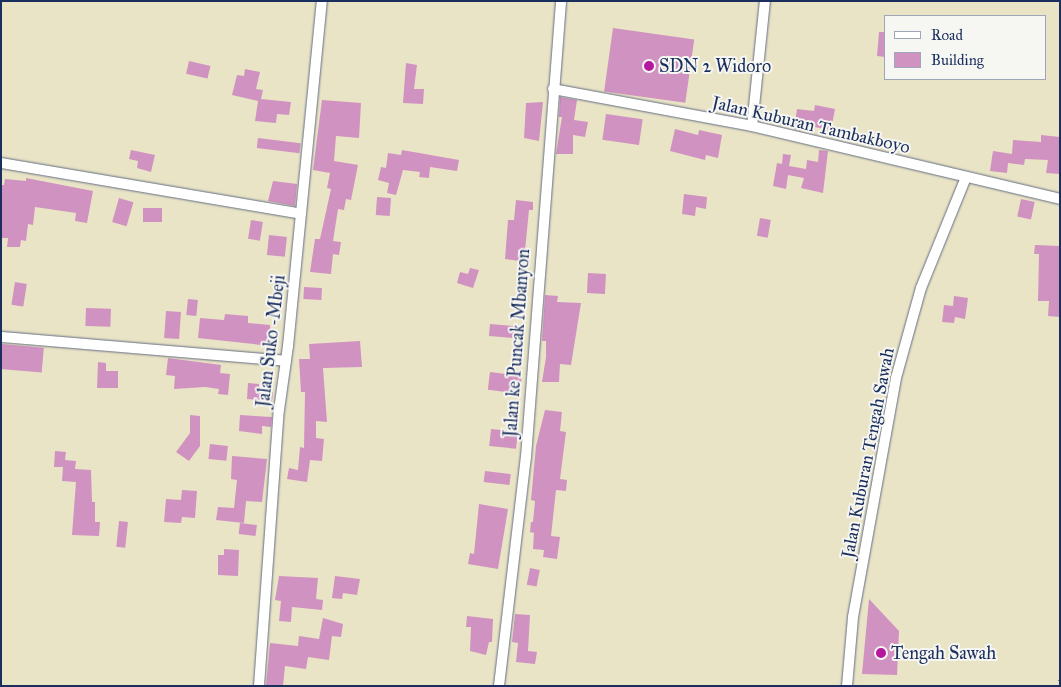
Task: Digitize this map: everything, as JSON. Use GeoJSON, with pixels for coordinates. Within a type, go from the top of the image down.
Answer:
{"type":"FeatureCollection","features":[{"type":"Feature","properties":{"kind":"street","name":"Jalan Suko -Mbeji"},"geometry":{"type":"LineString","coordinates":[[259,686],[279,410],[286,361],[322,1]]}},
{"type":"Feature","properties":{"kind":"street","name":"Jalan ke Puncak Mbanyon"},"geometry":{"type":"LineString","coordinates":[[500,686],[526,457],[561,1]]}},
{"type":"Feature","properties":{"kind":"street"},"geometry":{"type":"LineString","coordinates":[[752,126],[765,1]]}},
{"type":"Feature","properties":{"kind":"street","name":"Jalan Kuburan Tambakboyo"},"geometry":{"type":"LineString","coordinates":[[553,89],[752,126],[1060,199]]}},
{"type":"Feature","properties":{"kind":"street"},"geometry":{"type":"LineString","coordinates":[[1,163],[301,214]]}},
{"type":"Feature","properties":{"kind":"street","name":"Jalan Kuburan Tengah Sawah"},"geometry":{"type":"LineString","coordinates":[[847,686],[854,617],[896,378],[921,288],[966,177]]}},
{"type":"Feature","properties":{"kind":"street"},"geometry":{"type":"LineString","coordinates":[[1,337],[286,361]]}},
{"type":"Feature","properties":{"kind":"path"},"geometry":{"type":"LineString","coordinates":[[1058,686],[1060,678]]}},
{"type":"Feature","properties":{"kind":"building","name":"SDN 2 Widoro"},"geometry":{"type":"Polygon","coordinates":[[[613,28],[694,39],[685,103],[604,91],[613,28]]]}},
{"type":"Feature","properties":{"kind":"building"},"geometry":{"type":"Polygon","coordinates":[[[879,32],[884,32],[884,57],[877,56],[879,32]]]}},
{"type":"Feature","properties":{"kind":"building"},"geometry":{"type":"Polygon","coordinates":[[[189,61],[210,66],[208,79],[186,74],[189,61]]]}},
{"type":"Feature","properties":{"kind":"building"},"geometry":{"type":"Polygon","coordinates":[[[406,63],[417,65],[414,89],[424,89],[423,104],[403,103],[406,63]]]}},
{"type":"Feature","properties":{"kind":"building"},"geometry":{"type":"Polygon","coordinates":[[[245,69],[260,72],[256,89],[263,90],[261,99],[291,102],[289,115],[277,114],[276,123],[255,121],[258,101],[232,95],[237,75],[244,76],[245,69]]]}},
{"type":"Feature","properties":{"kind":"building"},"geometry":{"type":"Polygon","coordinates":[[[560,97],[577,100],[574,120],[588,122],[585,137],[573,135],[573,154],[556,154],[562,117],[559,117],[560,97]]]}},
{"type":"Feature","properties":{"kind":"building"},"geometry":{"type":"Polygon","coordinates":[[[322,100],[361,103],[359,138],[336,136],[334,161],[358,165],[351,200],[346,199],[344,210],[338,209],[333,241],[341,242],[339,255],[333,254],[331,274],[310,272],[315,239],[320,239],[331,189],[327,188],[330,173],[313,170],[322,100]]]}},
{"type":"Feature","properties":{"kind":"building"},"geometry":{"type":"Polygon","coordinates":[[[543,102],[539,141],[524,138],[526,103],[543,102]]]}},
{"type":"Feature","properties":{"kind":"building"},"geometry":{"type":"Polygon","coordinates":[[[815,105],[835,109],[831,130],[809,126],[803,131],[794,129],[797,109],[814,111],[815,105]]]}},
{"type":"Feature","properties":{"kind":"building"},"geometry":{"type":"Polygon","coordinates":[[[606,114],[643,119],[639,145],[602,140],[606,114]]]}},
{"type":"Feature","properties":{"kind":"building"},"geometry":{"type":"Polygon","coordinates":[[[675,129],[698,135],[699,130],[722,135],[718,158],[706,155],[705,160],[670,151],[675,129]]]}},
{"type":"Feature","properties":{"kind":"building"},"geometry":{"type":"Polygon","coordinates":[[[1041,135],[1060,137],[1060,174],[1046,173],[1048,160],[1025,159],[1024,165],[1008,163],[1007,173],[990,171],[993,151],[1012,154],[1013,140],[1041,142],[1041,135]]]}},
{"type":"Feature","properties":{"kind":"building"},"geometry":{"type":"Polygon","coordinates":[[[258,138],[301,143],[299,153],[257,148],[258,138]]]}},
{"type":"Feature","properties":{"kind":"building"},"geometry":{"type":"Polygon","coordinates":[[[131,150],[155,155],[151,172],[137,168],[138,161],[129,159],[131,150]]]}},
{"type":"Feature","properties":{"kind":"building"},"geometry":{"type":"Polygon","coordinates":[[[402,150],[459,160],[457,171],[430,167],[429,178],[419,177],[420,172],[403,170],[396,195],[387,193],[389,183],[378,180],[381,167],[386,168],[388,153],[401,155],[402,150]]]}},
{"type":"Feature","properties":{"kind":"building"},"geometry":{"type":"Polygon","coordinates":[[[819,150],[828,151],[823,193],[801,188],[804,178],[788,175],[786,189],[773,186],[777,163],[782,164],[783,154],[791,155],[789,166],[806,169],[807,160],[818,162],[819,150]]]}},
{"type":"Feature","properties":{"kind":"building"},"geometry":{"type":"Polygon","coordinates":[[[26,178],[93,191],[87,223],[75,221],[76,213],[35,207],[33,225],[28,224],[26,241],[21,240],[20,247],[7,247],[8,238],[1,238],[1,185],[4,185],[5,179],[26,181],[26,178]]]}},
{"type":"Feature","properties":{"kind":"building"},"geometry":{"type":"Polygon","coordinates":[[[273,181],[297,184],[295,206],[268,201],[273,181]]]}},
{"type":"Feature","properties":{"kind":"building"},"geometry":{"type":"Polygon","coordinates":[[[684,194],[707,197],[706,209],[696,207],[695,216],[682,214],[684,194]]]}},
{"type":"Feature","properties":{"kind":"building"},"geometry":{"type":"Polygon","coordinates":[[[377,197],[391,198],[390,216],[376,215],[377,197]]]}},
{"type":"Feature","properties":{"kind":"building"},"geometry":{"type":"Polygon","coordinates":[[[119,198],[133,202],[127,226],[112,222],[119,198]]]}},
{"type":"Feature","properties":{"kind":"building"},"geometry":{"type":"Polygon","coordinates":[[[1021,199],[1035,202],[1031,220],[1017,217],[1021,199]]]}},
{"type":"Feature","properties":{"kind":"building"},"geometry":{"type":"Polygon","coordinates":[[[516,200],[533,202],[533,210],[529,210],[525,250],[530,251],[529,262],[505,259],[508,220],[514,220],[516,200]]]}},
{"type":"Feature","properties":{"kind":"building"},"geometry":{"type":"Polygon","coordinates":[[[143,208],[162,208],[162,222],[143,222],[143,208]]]}},
{"type":"Feature","properties":{"kind":"building"},"geometry":{"type":"Polygon","coordinates":[[[760,218],[771,220],[768,238],[757,236],[760,218]]]}},
{"type":"Feature","properties":{"kind":"building"},"geometry":{"type":"Polygon","coordinates":[[[251,220],[263,222],[260,241],[248,239],[251,220]]]}},
{"type":"Feature","properties":{"kind":"building"},"geometry":{"type":"Polygon","coordinates":[[[269,235],[287,237],[285,257],[267,255],[269,235]]]}},
{"type":"Feature","properties":{"kind":"building"},"geometry":{"type":"Polygon","coordinates":[[[1035,245],[1060,246],[1060,317],[1048,316],[1049,301],[1038,301],[1039,254],[1034,254],[1035,245]]]}},
{"type":"Feature","properties":{"kind":"building"},"geometry":{"type":"Polygon","coordinates":[[[470,268],[479,270],[473,288],[457,283],[460,272],[468,274],[470,268]]]}},
{"type":"Feature","properties":{"kind":"building"},"geometry":{"type":"Polygon","coordinates":[[[588,273],[606,274],[605,294],[587,293],[588,273]]]}},
{"type":"Feature","properties":{"kind":"building"},"geometry":{"type":"Polygon","coordinates":[[[15,282],[27,284],[23,307],[11,305],[15,282]]]}},
{"type":"Feature","properties":{"kind":"building"},"geometry":{"type":"Polygon","coordinates":[[[304,287],[322,288],[321,300],[303,299],[304,287]]]}},
{"type":"Feature","properties":{"kind":"building"},"geometry":{"type":"Polygon","coordinates":[[[545,295],[558,296],[557,302],[581,303],[571,365],[560,364],[559,382],[542,382],[546,357],[546,341],[542,341],[545,295]]]}},
{"type":"Feature","properties":{"kind":"building"},"geometry":{"type":"Polygon","coordinates":[[[954,296],[968,298],[965,319],[955,317],[954,323],[942,322],[944,305],[953,306],[954,296]]]}},
{"type":"Feature","properties":{"kind":"building"},"geometry":{"type":"Polygon","coordinates":[[[188,299],[198,300],[196,316],[186,315],[188,299]]]}},
{"type":"Feature","properties":{"kind":"building"},"geometry":{"type":"Polygon","coordinates":[[[86,308],[111,309],[110,327],[85,326],[86,308]]]}},
{"type":"Feature","properties":{"kind":"building"},"geometry":{"type":"Polygon","coordinates":[[[166,311],[181,312],[179,339],[164,338],[166,311]]]}},
{"type":"Feature","properties":{"kind":"building"},"geometry":{"type":"Polygon","coordinates":[[[225,314],[248,316],[248,323],[270,325],[271,346],[198,338],[200,318],[224,320],[225,314]]]}},
{"type":"Feature","properties":{"kind":"building"},"geometry":{"type":"Polygon","coordinates":[[[490,324],[524,327],[523,339],[489,336],[490,324]]]}},
{"type":"Feature","properties":{"kind":"building"},"geometry":{"type":"Polygon","coordinates":[[[360,341],[362,367],[323,368],[327,422],[316,421],[316,438],[324,439],[322,461],[310,460],[307,482],[287,479],[289,468],[298,470],[300,447],[304,448],[305,392],[301,392],[299,359],[310,359],[309,344],[360,341]]]}},
{"type":"Feature","properties":{"kind":"building"},"geometry":{"type":"Polygon","coordinates":[[[2,344],[44,348],[42,373],[1,369],[2,344]]]}},
{"type":"Feature","properties":{"kind":"building"},"geometry":{"type":"Polygon","coordinates":[[[168,358],[221,365],[220,373],[230,374],[228,395],[218,394],[219,389],[205,387],[174,389],[175,376],[166,375],[168,358]]]}},
{"type":"Feature","properties":{"kind":"building"},"geometry":{"type":"Polygon","coordinates":[[[98,362],[106,363],[106,371],[118,371],[118,388],[97,388],[98,362]]]}},
{"type":"Feature","properties":{"kind":"building"},"geometry":{"type":"Polygon","coordinates":[[[490,372],[522,376],[520,394],[488,390],[490,372]]]}},
{"type":"Feature","properties":{"kind":"building"},"geometry":{"type":"Polygon","coordinates":[[[248,383],[259,384],[259,390],[273,392],[272,401],[247,399],[248,383]]]}},
{"type":"Feature","properties":{"kind":"building"},"geometry":{"type":"Polygon","coordinates":[[[545,410],[562,412],[560,431],[566,432],[560,479],[567,480],[566,491],[556,490],[551,536],[560,537],[557,559],[543,557],[544,550],[533,549],[534,533],[530,532],[535,501],[531,500],[536,446],[545,410]]]}},
{"type":"Feature","properties":{"kind":"building"},"geometry":{"type":"Polygon","coordinates":[[[190,415],[200,416],[200,446],[189,461],[176,452],[190,433],[190,415]]]}},
{"type":"Feature","properties":{"kind":"building"},"geometry":{"type":"Polygon","coordinates":[[[240,415],[272,417],[271,427],[262,426],[262,434],[239,431],[240,415]]]}},
{"type":"Feature","properties":{"kind":"building"},"geometry":{"type":"Polygon","coordinates":[[[491,429],[518,432],[516,449],[489,446],[491,429]]]}},
{"type":"Feature","properties":{"kind":"building"},"geometry":{"type":"Polygon","coordinates":[[[210,444],[228,446],[226,461],[208,459],[210,444]]]}},
{"type":"Feature","properties":{"kind":"building"},"geometry":{"type":"Polygon","coordinates":[[[55,451],[66,452],[65,460],[76,461],[75,469],[91,470],[92,502],[95,502],[95,522],[100,522],[99,536],[72,535],[76,482],[62,481],[63,467],[54,467],[55,451]]]}},
{"type":"Feature","properties":{"kind":"building"},"geometry":{"type":"Polygon","coordinates":[[[232,456],[267,459],[262,502],[246,501],[244,523],[216,520],[218,507],[234,508],[237,480],[231,479],[232,456]]]}},
{"type":"Feature","properties":{"kind":"building"},"geometry":{"type":"Polygon","coordinates":[[[485,471],[511,474],[509,485],[484,482],[485,471]]]}},
{"type":"Feature","properties":{"kind":"building"},"geometry":{"type":"Polygon","coordinates":[[[182,490],[197,491],[195,518],[182,517],[181,523],[164,522],[166,499],[181,500],[182,490]]]}},
{"type":"Feature","properties":{"kind":"building"},"geometry":{"type":"Polygon","coordinates":[[[479,504],[508,509],[498,569],[468,564],[470,553],[474,554],[479,504]]]}},
{"type":"Feature","properties":{"kind":"building"},"geometry":{"type":"Polygon","coordinates":[[[119,521],[128,522],[125,548],[116,547],[119,521]]]}},
{"type":"Feature","properties":{"kind":"building"},"geometry":{"type":"Polygon","coordinates":[[[240,523],[257,525],[256,536],[239,534],[240,523]]]}},
{"type":"Feature","properties":{"kind":"building"},"geometry":{"type":"Polygon","coordinates":[[[224,549],[239,550],[238,576],[218,575],[218,555],[224,555],[224,549]]]}},
{"type":"Feature","properties":{"kind":"building"},"geometry":{"type":"Polygon","coordinates":[[[530,568],[540,570],[537,587],[527,585],[530,568]]]}},
{"type":"Feature","properties":{"kind":"building"},"geometry":{"type":"Polygon","coordinates":[[[279,576],[318,578],[316,599],[323,600],[322,610],[292,607],[291,622],[279,621],[281,601],[275,600],[279,576]]]}},
{"type":"Feature","properties":{"kind":"building"},"geometry":{"type":"Polygon","coordinates":[[[335,576],[360,579],[357,595],[343,593],[342,599],[332,598],[335,576]]]}},
{"type":"Feature","properties":{"kind":"building","name":"Tengah Sawah"},"geometry":{"type":"Polygon","coordinates":[[[869,599],[899,631],[897,675],[862,674],[869,599]]]}},
{"type":"Feature","properties":{"kind":"building"},"geometry":{"type":"Polygon","coordinates":[[[515,614],[530,615],[528,651],[537,652],[535,664],[516,662],[518,643],[512,642],[515,614]]]}},
{"type":"Feature","properties":{"kind":"building"},"geometry":{"type":"Polygon","coordinates":[[[467,616],[493,619],[492,642],[489,642],[486,655],[470,651],[471,627],[466,627],[467,616]]]}},
{"type":"Feature","properties":{"kind":"building"},"geometry":{"type":"Polygon","coordinates":[[[323,618],[343,624],[341,637],[332,636],[329,660],[308,657],[306,669],[285,666],[283,686],[266,686],[270,643],[298,646],[299,636],[319,639],[323,618]]]}},
{"type":"Feature","properties":{"kind":"place","name":"SDN 2 Widoro"},"geometry":{"type":"Point","coordinates":[649,66]}},
{"type":"Feature","properties":{"kind":"place","name":"Tengah Sawah"},"geometry":{"type":"Point","coordinates":[881,653]}}]}
